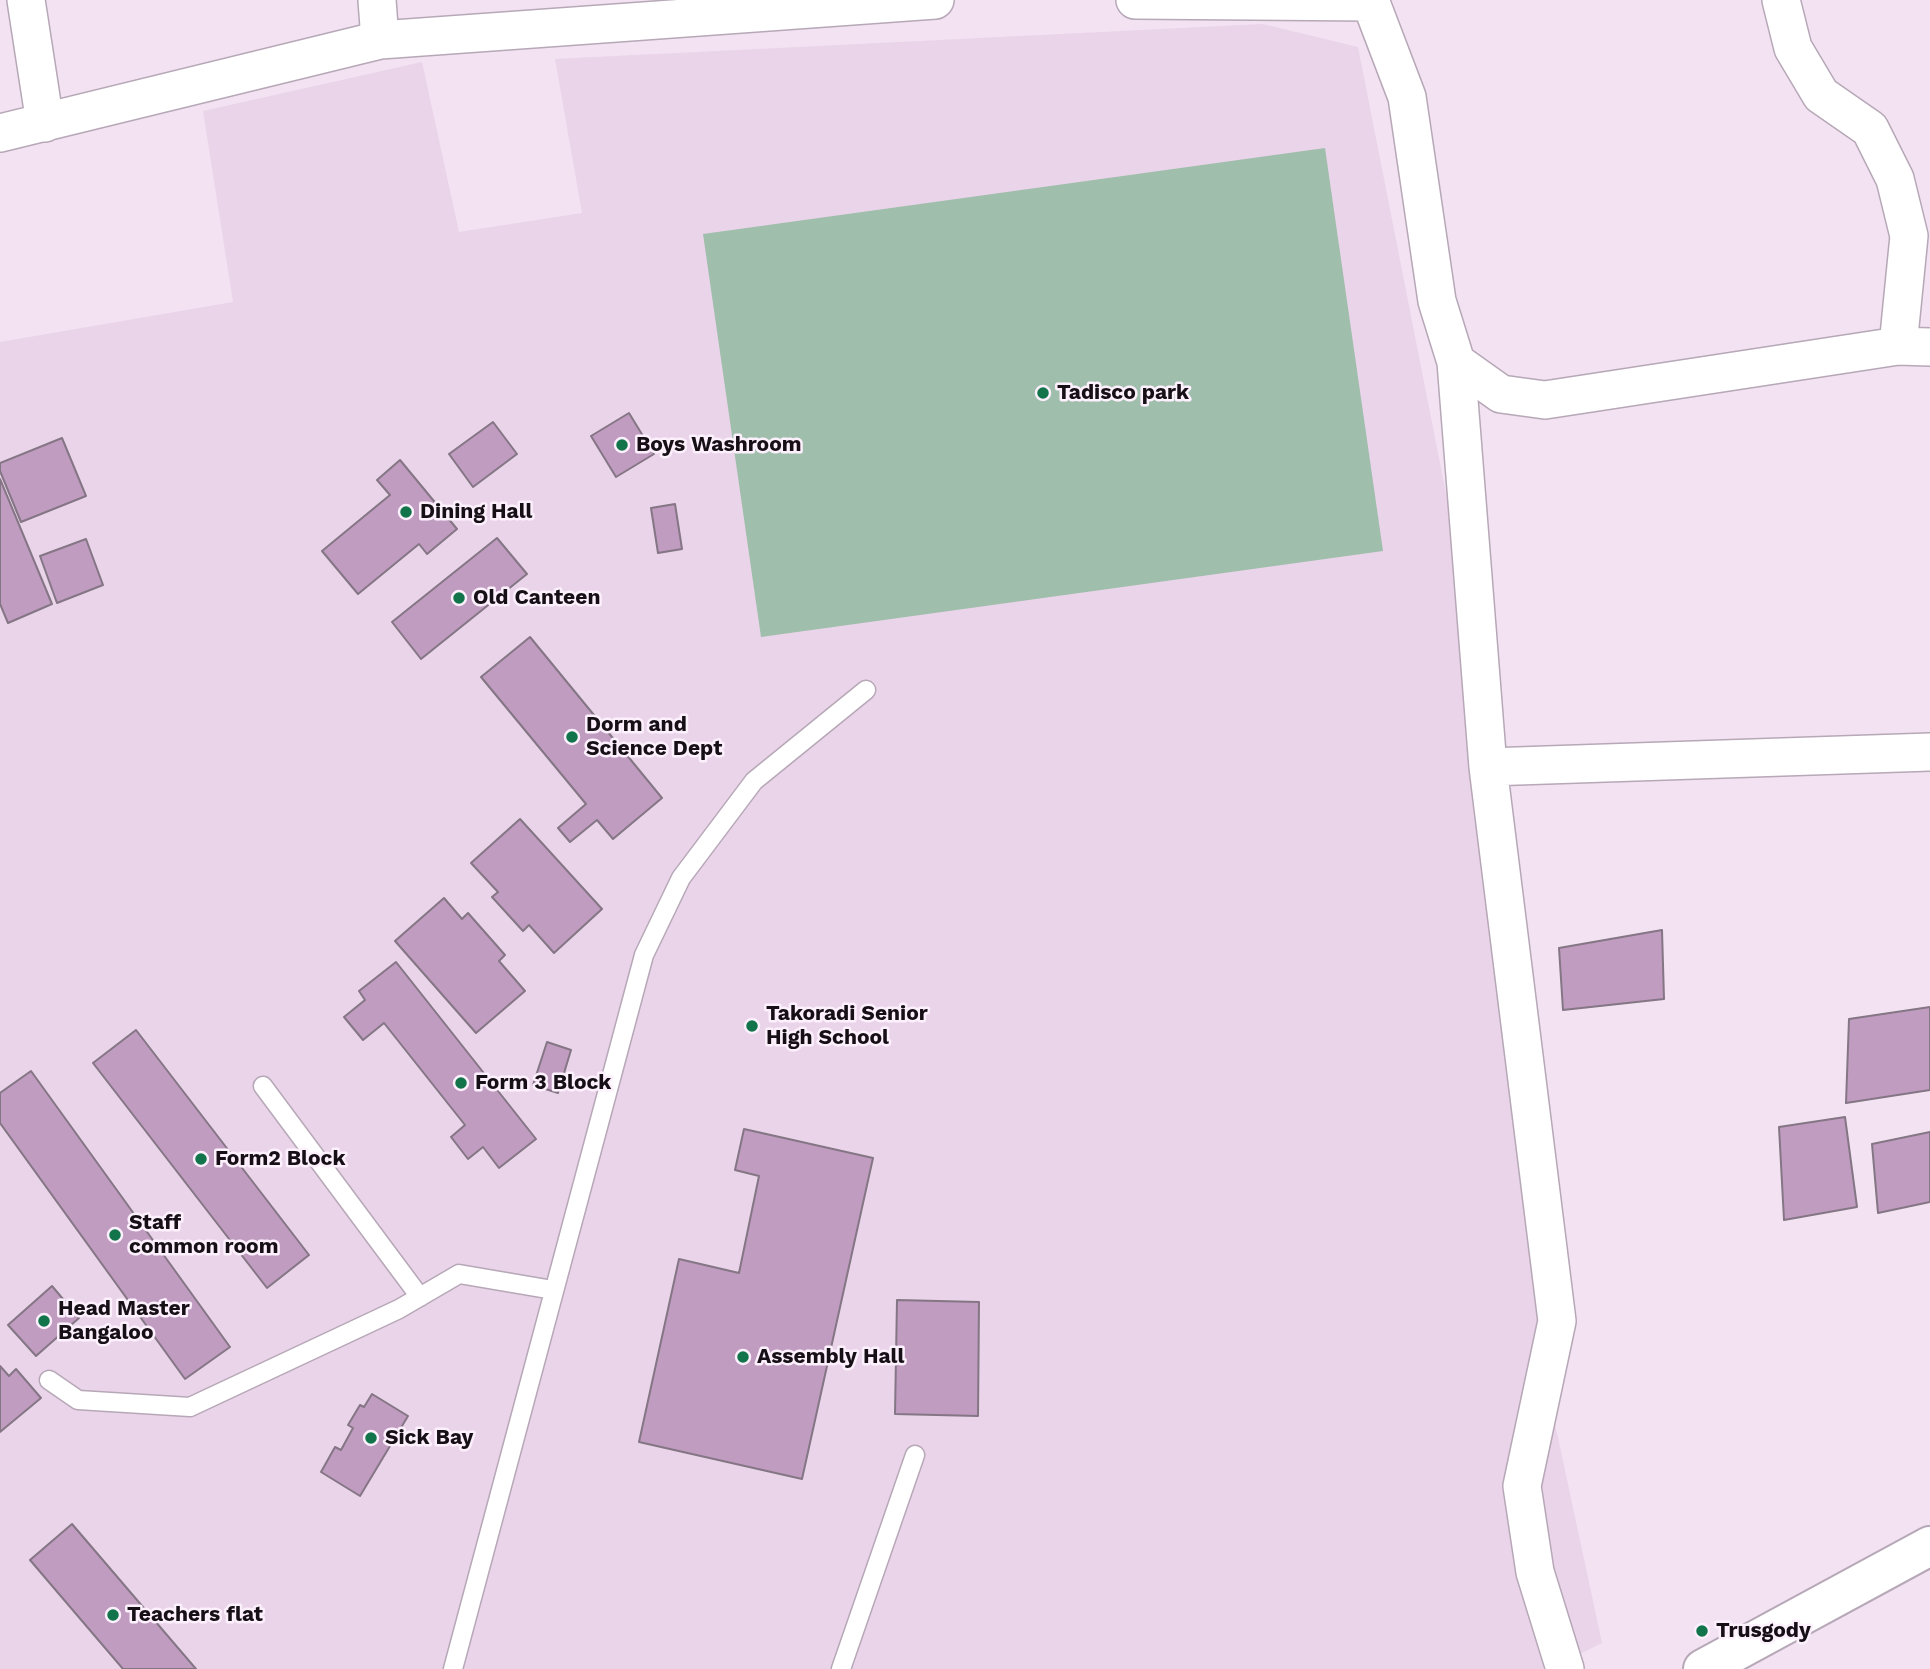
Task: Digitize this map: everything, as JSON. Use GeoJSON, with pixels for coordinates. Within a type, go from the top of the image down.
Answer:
{"type":"FeatureCollection","features":[{"type":"Feature","properties":{"kind":"street"},"geometry":{"type":"LineString","coordinates":[[26,0],[45,123]]}},
{"type":"Feature","properties":{"kind":"street"},"geometry":{"type":"LineString","coordinates":[[377,0],[380,40]]}},
{"type":"Feature","properties":{"kind":"street"},"geometry":{"type":"LineString","coordinates":[[0,132],[380,40],[935,0]]}},
{"type":"Feature","properties":{"kind":"street"},"geometry":{"type":"LineString","coordinates":[[1135,0],[1370,1],[1407,97],[1437,301],[1456,362],[1488,766],[1557,1321],[1522,1486],[1535,1572],[1565,1669]]}},
{"type":"Feature","properties":{"kind":"street"},"geometry":{"type":"LineString","coordinates":[[1456,362],[1501,394],[1545,400],[1914,346],[1909,236],[1895,179],[1870,129],[1821,95],[1793,48],[1782,0]]}},
{"type":"Feature","properties":{"kind":"street"},"geometry":{"type":"LineString","coordinates":[[1488,766],[1930,752]]}},
{"type":"Feature","properties":{"kind":"street"},"geometry":{"type":"LineString","coordinates":[[1703,1669],[1930,1546]]}},
{"type":"Feature","properties":{"kind":"lane"},"geometry":{"type":"LineString","coordinates":[[453,1669],[644,955],[681,878],[754,781],[866,690]]}},
{"type":"Feature","properties":{"kind":"lane"},"geometry":{"type":"LineString","coordinates":[[263,1086],[420,1297]]}},
{"type":"Feature","properties":{"kind":"lane"},"geometry":{"type":"LineString","coordinates":[[49,1380],[78,1400],[190,1407],[420,1297],[459,1275],[554,1290]]}},
{"type":"Feature","properties":{"kind":"lane"},"geometry":{"type":"LineString","coordinates":[[841,1669],[915,1455]]}},
{"type":"Feature","properties":{"kind":"shaded area","name":"Takoradi Senior High School"},"geometry":{"type":"Polygon","coordinates":[[[1263,24],[1358,47],[1451,519],[1554,1419],[1602,1643],[1550,1669],[0,1669],[0,342],[233,302],[203,111],[422,62],[459,232],[582,213],[555,59],[1263,24]]]}},
{"type":"Feature","properties":{"kind":"green space","name":"Tadisco park"},"geometry":{"type":"Polygon","coordinates":[[[1325,148],[1383,551],[761,637],[703,234],[1325,148]]]}},
{"type":"Feature","properties":{"kind":"building","name":"Boys Washroom"},"geometry":{"type":"Polygon","coordinates":[[[629,413],[654,454],[616,477],[591,436],[629,413]]]}},
{"type":"Feature","properties":{"kind":"building"},"geometry":{"type":"Polygon","coordinates":[[[493,422],[517,454],[473,487],[449,454],[493,422]]]}},
{"type":"Feature","properties":{"kind":"building"},"geometry":{"type":"Polygon","coordinates":[[[62,438],[86,496],[21,522],[0,471],[0,463],[62,438]]]}},
{"type":"Feature","properties":{"kind":"building","name":"Dining Hall"},"geometry":{"type":"Polygon","coordinates":[[[400,460],[457,529],[427,554],[419,544],[358,594],[322,551],[390,495],[377,480],[400,460]]]}},
{"type":"Feature","properties":{"kind":"building"},"geometry":{"type":"Polygon","coordinates":[[[0,479],[52,604],[8,623],[0,604],[0,479]]]}},
{"type":"Feature","properties":{"kind":"building"},"geometry":{"type":"Polygon","coordinates":[[[675,504],[682,549],[658,553],[651,508],[675,504]]]}},
{"type":"Feature","properties":{"kind":"building","name":"Old Canteen"},"geometry":{"type":"Polygon","coordinates":[[[497,538],[527,574],[421,659],[392,622],[497,538]]]}},
{"type":"Feature","properties":{"kind":"building"},"geometry":{"type":"Polygon","coordinates":[[[86,539],[103,585],[57,603],[40,556],[86,539]]]}},
{"type":"Feature","properties":{"kind":"building","name":"Dorm and Science Dept"},"geometry":{"type":"Polygon","coordinates":[[[530,637],[662,798],[613,839],[597,820],[570,842],[558,828],[586,804],[481,677],[530,637]]]}},
{"type":"Feature","properties":{"kind":"building"},"geometry":{"type":"Polygon","coordinates":[[[520,819],[602,909],[554,953],[529,925],[523,931],[492,897],[498,892],[471,863],[520,819]]]}},
{"type":"Feature","properties":{"kind":"building"},"geometry":{"type":"Polygon","coordinates":[[[444,898],[462,919],[468,913],[505,955],[499,961],[525,991],[476,1033],[395,941],[444,898]]]}},
{"type":"Feature","properties":{"kind":"building"},"geometry":{"type":"Polygon","coordinates":[[[1662,930],[1664,999],[1563,1010],[1559,948],[1662,930]]]}},
{"type":"Feature","properties":{"kind":"building","name":"Form 3 Block"},"geometry":{"type":"Polygon","coordinates":[[[396,962],[536,1139],[499,1168],[483,1147],[468,1159],[451,1137],[465,1125],[384,1023],[363,1040],[344,1017],[365,1000],[359,991],[396,962]]]}},
{"type":"Feature","properties":{"kind":"building"},"geometry":{"type":"Polygon","coordinates":[[[1930,1007],[1930,1090],[1846,1103],[1849,1019],[1930,1007]]]}},
{"type":"Feature","properties":{"kind":"building","name":"Form2 Block"},"geometry":{"type":"Polygon","coordinates":[[[136,1030],[309,1255],[267,1288],[93,1063],[136,1030]]]}},
{"type":"Feature","properties":{"kind":"building"},"geometry":{"type":"Polygon","coordinates":[[[547,1042],[571,1050],[558,1093],[533,1085],[547,1042]]]}},
{"type":"Feature","properties":{"kind":"building","name":"Staff common room"},"geometry":{"type":"Polygon","coordinates":[[[31,1071],[230,1347],[185,1379],[0,1123],[0,1093],[31,1071]]]}},
{"type":"Feature","properties":{"kind":"building"},"geometry":{"type":"Polygon","coordinates":[[[1845,1117],[1857,1207],[1784,1220],[1779,1127],[1845,1117]]]}},
{"type":"Feature","properties":{"kind":"building","name":"Assembly Hall"},"geometry":{"type":"Polygon","coordinates":[[[744,1129],[873,1158],[802,1479],[639,1442],[679,1259],[739,1273],[759,1176],[735,1170],[744,1129]]]}},
{"type":"Feature","properties":{"kind":"building"},"geometry":{"type":"Polygon","coordinates":[[[1930,1132],[1930,1202],[1878,1213],[1872,1144],[1930,1132]]]}},
{"type":"Feature","properties":{"kind":"building","name":"Head Master Bangaloo"},"geometry":{"type":"Polygon","coordinates":[[[52,1286],[79,1318],[36,1356],[8,1325],[52,1286]]]}},
{"type":"Feature","properties":{"kind":"building"},"geometry":{"type":"Polygon","coordinates":[[[897,1300],[979,1302],[978,1416],[895,1414],[897,1300]]]}},
{"type":"Feature","properties":{"kind":"building"},"geometry":{"type":"Polygon","coordinates":[[[0,1366],[9,1376],[16,1369],[41,1398],[0,1432],[0,1366]]]}},
{"type":"Feature","properties":{"kind":"building","name":"Sick Bay"},"geometry":{"type":"Polygon","coordinates":[[[372,1394],[408,1416],[360,1496],[321,1472],[335,1447],[341,1450],[353,1428],[348,1425],[360,1405],[364,1407],[372,1394]]]}},
{"type":"Feature","properties":{"kind":"building","name":"Teachers flat"},"geometry":{"type":"Polygon","coordinates":[[[72,1524],[196,1669],[123,1669],[30,1560],[72,1524]]]}},
{"type":"Feature","properties":{"kind":"place","name":"Tadisco park"},"geometry":{"type":"Point","coordinates":[1043,393]}},
{"type":"Feature","properties":{"kind":"place","name":"Boys Washroom"},"geometry":{"type":"Point","coordinates":[622,445]}},
{"type":"Feature","properties":{"kind":"place","name":"Dining Hall"},"geometry":{"type":"Point","coordinates":[406,512]}},
{"type":"Feature","properties":{"kind":"place","name":"Old Canteen"},"geometry":{"type":"Point","coordinates":[459,598]}},
{"type":"Feature","properties":{"kind":"place","name":"Dorm and Science Dept"},"geometry":{"type":"Point","coordinates":[572,737]}},
{"type":"Feature","properties":{"kind":"place","name":"Takoradi Senior High School"},"geometry":{"type":"Point","coordinates":[752,1026]}},
{"type":"Feature","properties":{"kind":"place","name":"Form 3 Block"},"geometry":{"type":"Point","coordinates":[461,1083]}},
{"type":"Feature","properties":{"kind":"place","name":"Form2 Block"},"geometry":{"type":"Point","coordinates":[201,1159]}},
{"type":"Feature","properties":{"kind":"place","name":"Staff common room"},"geometry":{"type":"Point","coordinates":[115,1235]}},
{"type":"Feature","properties":{"kind":"place","name":"Head Master Bangaloo"},"geometry":{"type":"Point","coordinates":[44,1321]}},
{"type":"Feature","properties":{"kind":"place","name":"Assembly Hall"},"geometry":{"type":"Point","coordinates":[743,1357]}},
{"type":"Feature","properties":{"kind":"place","name":"Sick Bay"},"geometry":{"type":"Point","coordinates":[371,1438]}},
{"type":"Feature","properties":{"kind":"place","name":"Teachers flat"},"geometry":{"type":"Point","coordinates":[113,1615]}},
{"type":"Feature","properties":{"kind":"place","name":"Trusgody"},"geometry":{"type":"Point","coordinates":[1702,1631]}}]}
